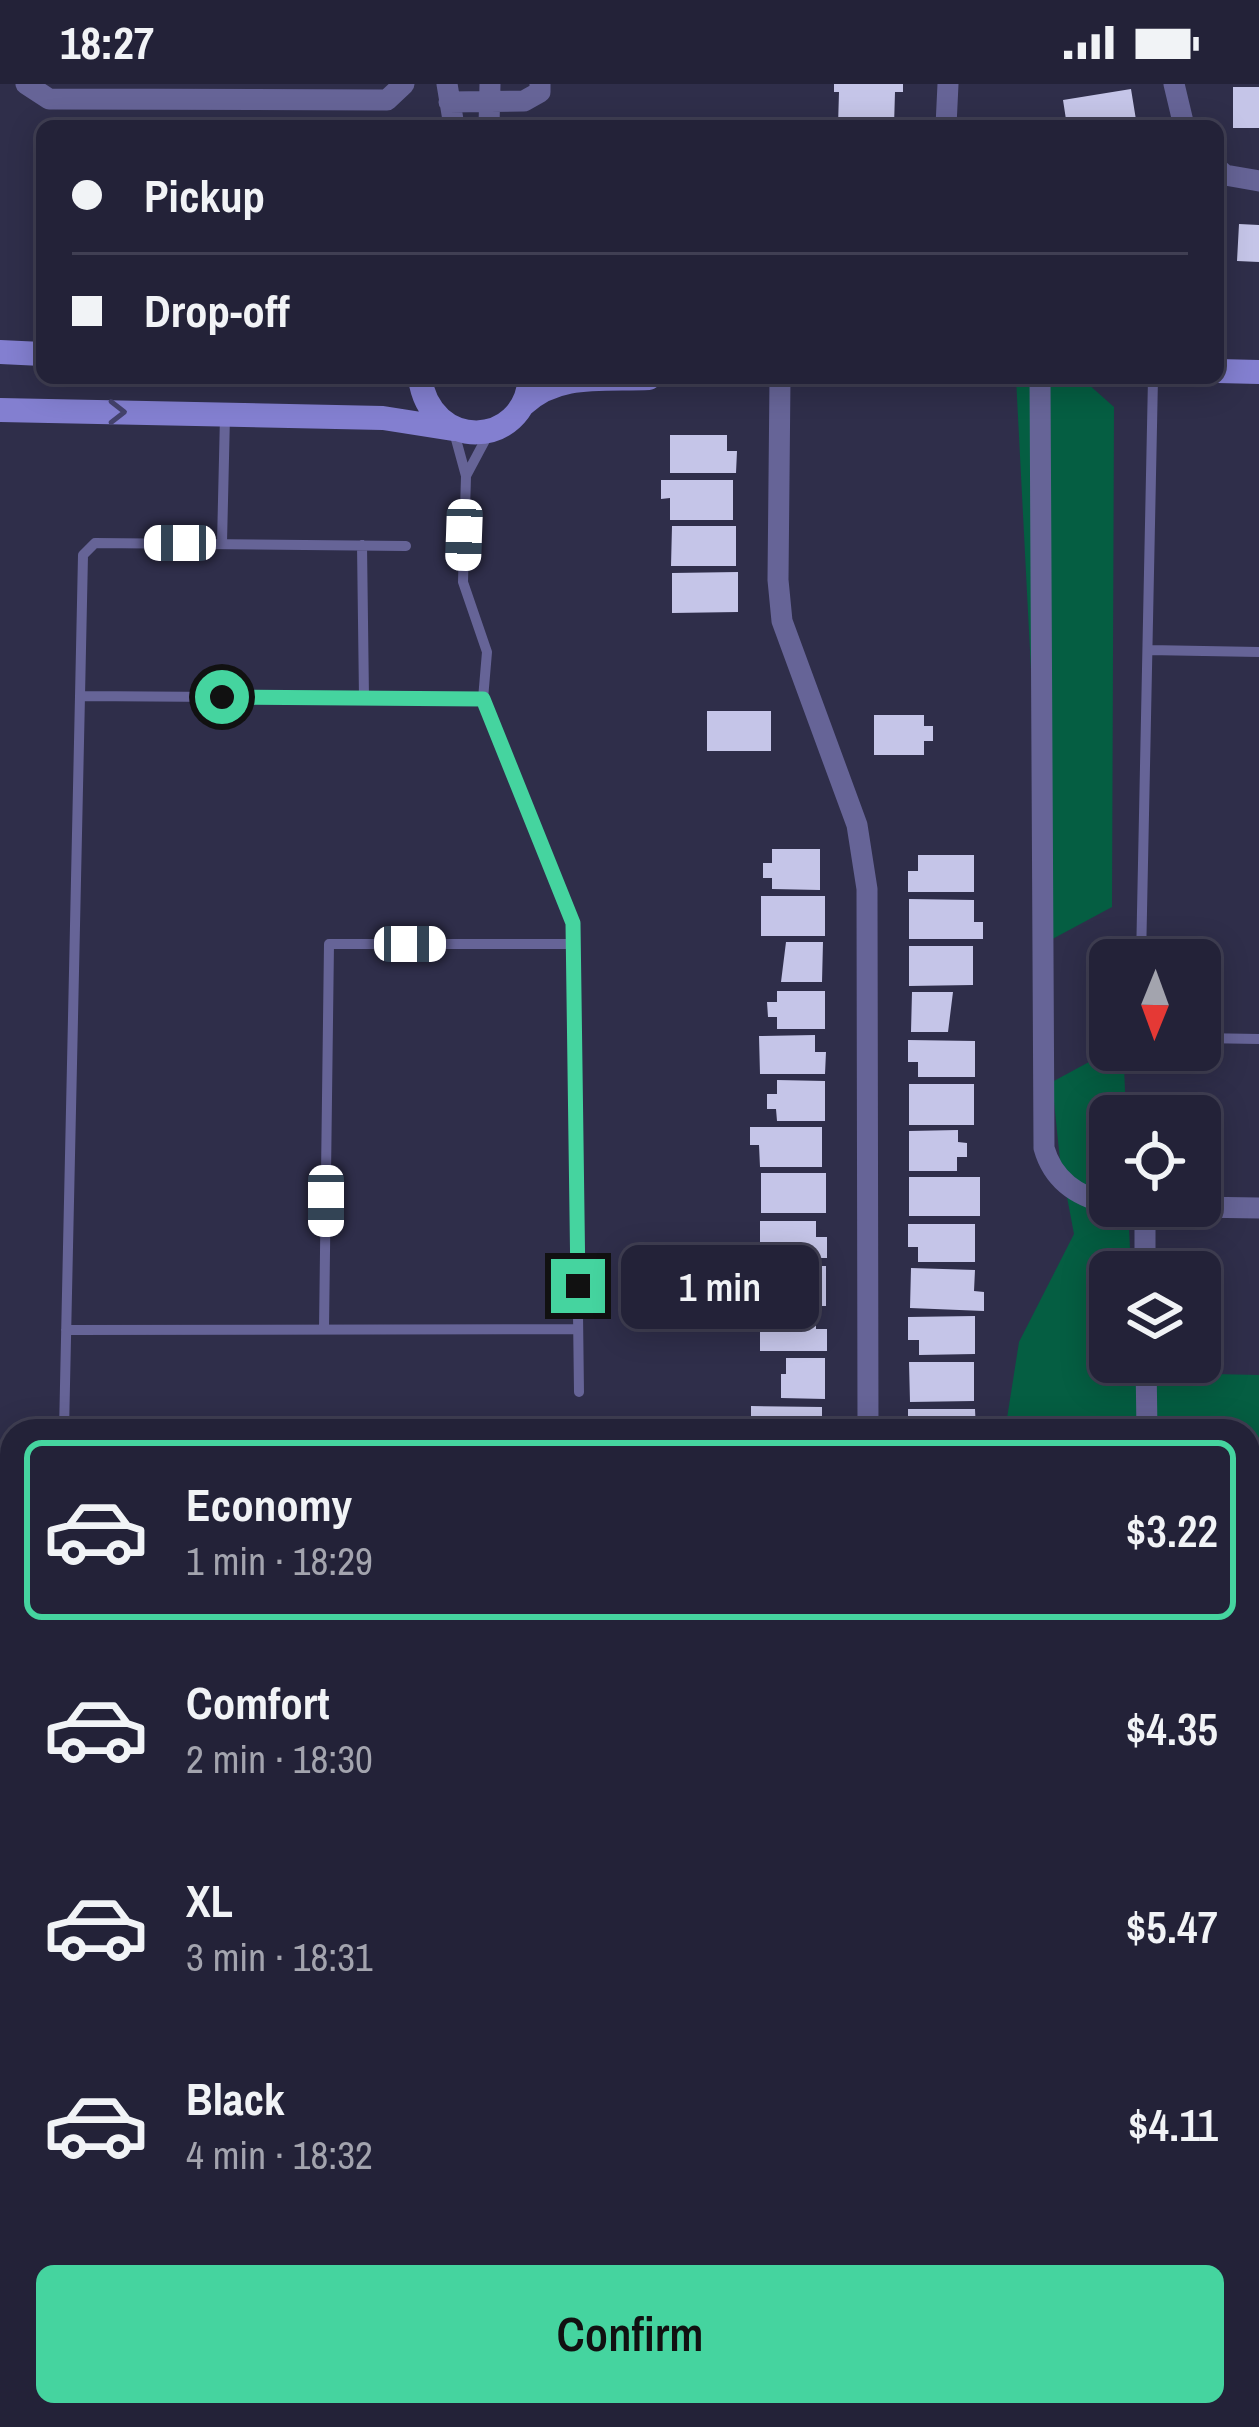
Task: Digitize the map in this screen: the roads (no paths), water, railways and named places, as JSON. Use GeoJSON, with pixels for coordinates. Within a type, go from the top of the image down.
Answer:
{"type":"FeatureCollection","features":[{"type":"Feature","properties":{"kind":"street"},"geometry":{"type":"LineString","coordinates":[[26,84],[49,99],[274,100],[387,100],[404,84]]}},
{"type":"Feature","properties":{"kind":"street"},"geometry":{"type":"LineString","coordinates":[[448,93],[524,101],[539,92],[540,84]]}},
{"type":"Feature","properties":{"kind":"street"},"geometry":{"type":"LineString","coordinates":[[946,120],[948,84]]}},
{"type":"Feature","properties":{"kind":"street"},"geometry":{"type":"LineString","coordinates":[[1174,84],[1183,120]]}},
{"type":"Feature","properties":{"kind":"street"},"geometry":{"type":"LineString","coordinates":[[1224,174],[1259,181]]}},
{"type":"Feature","properties":{"kind":"street"},"geometry":{"type":"LineString","coordinates":[[0,352],[36,354]]}},
{"type":"Feature","properties":{"kind":"street"},"geometry":{"type":"LineString","coordinates":[[1224,370],[1259,372]]}},
{"type":"Feature","properties":{"kind":"street"},"geometry":{"type":"LineString","coordinates":[[422,384],[429,409],[453,429]]}},
{"type":"Feature","properties":{"kind":"street"},"geometry":{"type":"LineString","coordinates":[[524,404],[529,384]]}},
{"type":"Feature","properties":{"kind":"street"},"geometry":{"type":"LineString","coordinates":[[0,410],[383,418],[490,431],[552,384]]}},
{"type":"Feature","properties":{"kind":"street"},"geometry":{"type":"LineString","coordinates":[[780,384],[778,580],[782,621],[857,825],[867,889],[868,1419]]}},
{"type":"Feature","properties":{"kind":"street"},"geometry":{"type":"LineString","coordinates":[[1040,384],[1044,1148],[1049,1167],[1072,1191],[1089,1197]]}},
{"type":"Feature","properties":{"kind":"street"},"geometry":{"type":"LineString","coordinates":[[1221,1208],[1259,1208]]}},
{"type":"Feature","properties":{"kind":"street"},"geometry":{"type":"LineString","coordinates":[[1146,1383],[1147,1419]]}},
{"type":"Feature","properties":{"kind":"lane"},"geometry":{"type":"LineString","coordinates":[[1141,939],[1154,384]]}},
{"type":"Feature","properties":{"kind":"lane"},"geometry":{"type":"LineString","coordinates":[[222,543],[225,412]]}},
{"type":"Feature","properties":{"kind":"lane"},"geometry":{"type":"LineString","coordinates":[[453,429],[466,476],[463,582],[487,652],[483,699],[573,923],[579,1391]]}},
{"type":"Feature","properties":{"kind":"lane"},"geometry":{"type":"LineString","coordinates":[[466,476],[490,431]]}},
{"type":"Feature","properties":{"kind":"lane"},"geometry":{"type":"LineString","coordinates":[[64,1419],[83,555],[95,542],[406,546]]}},
{"type":"Feature","properties":{"kind":"lane"},"geometry":{"type":"LineString","coordinates":[[362,545],[364,698]]}},
{"type":"Feature","properties":{"kind":"lane"},"geometry":{"type":"LineString","coordinates":[[1148,650],[1259,652]]}},
{"type":"Feature","properties":{"kind":"lane"},"geometry":{"type":"LineString","coordinates":[[80,696],[483,699]]}},
{"type":"Feature","properties":{"kind":"lane"},"geometry":{"type":"LineString","coordinates":[[325,1329],[328,944],[574,944]]}},
{"type":"Feature","properties":{"kind":"lane"},"geometry":{"type":"LineString","coordinates":[[1221,1038],[1259,1039]]}},
{"type":"Feature","properties":{"kind":"lane"},"geometry":{"type":"LineString","coordinates":[[66,1330],[578,1329]]}}]}
